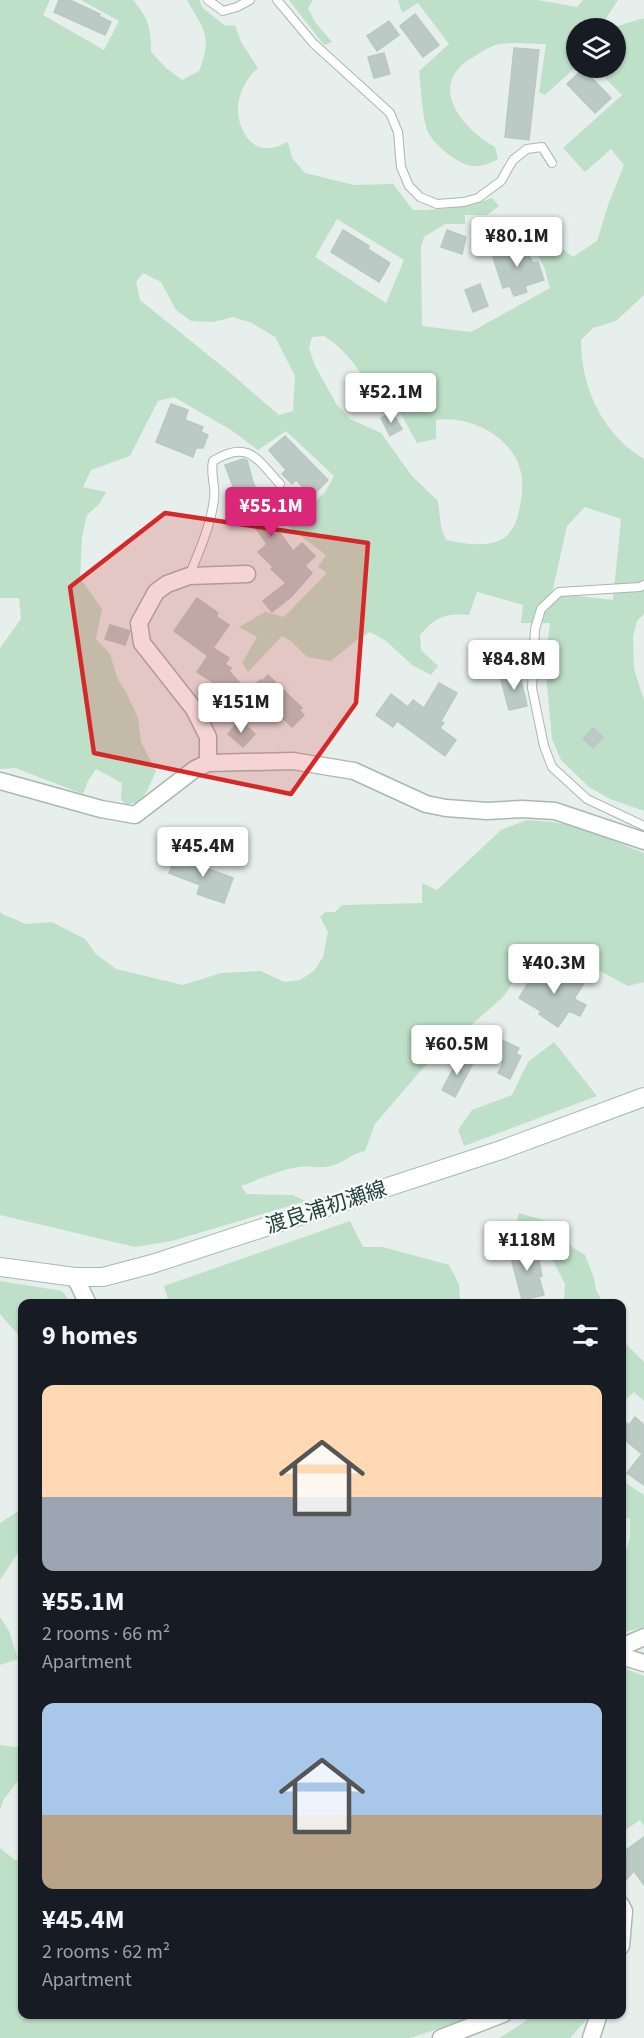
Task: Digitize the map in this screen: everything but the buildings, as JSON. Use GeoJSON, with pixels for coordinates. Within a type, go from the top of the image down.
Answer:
{"type":"FeatureCollection","features":[{"type":"Feature","properties":{"kind":"main road","name":"渡良浦初瀬線"},"geometry":{"type":"LineString","coordinates":[[0,1267],[75,1277],[103,1276],[152,1264],[501,1150],[644,1097]]}},
{"type":"Feature","properties":{"kind":"street"},"geometry":{"type":"LineString","coordinates":[[208,763],[208,737],[194,709],[142,643],[139,623],[156,592],[167,584],[189,576],[247,574]]}},
{"type":"Feature","properties":{"kind":"street"},"geometry":{"type":"LineString","coordinates":[[0,781],[118,814],[135,814],[195,769],[208,763],[293,761],[354,771],[426,804],[487,811],[522,809],[555,811],[644,841]]}},
{"type":"Feature","properties":{"kind":"street"},"geometry":{"type":"LineString","coordinates":[[75,1277],[86,1299]]}},
{"type":"Feature","properties":{"kind":"street"},"geometry":{"type":"LineString","coordinates":[[626,1645],[644,1637]]}},
{"type":"Feature","properties":{"kind":"street"},"geometry":{"type":"LineString","coordinates":[[626,1656],[644,1663]]}},
{"type":"Feature","properties":{"kind":"street"},"geometry":{"type":"LineString","coordinates":[[441,2038],[490,2019]]}},
{"type":"Feature","properties":{"kind":"street"},"geometry":{"type":"LineString","coordinates":[[591,2038],[597,2019]]}},
{"type":"Feature","properties":{"kind":"lane"},"geometry":{"type":"LineString","coordinates":[[208,0],[223,11],[250,0]]}},
{"type":"Feature","properties":{"kind":"lane"},"geometry":{"type":"LineString","coordinates":[[277,0],[313,43],[390,113],[398,132],[401,167],[409,186],[420,197],[437,204],[464,202],[478,198],[501,181],[513,160],[527,149],[542,147],[552,163]]}},
{"type":"Feature","properties":{"kind":"lane"},"geometry":{"type":"LineString","coordinates":[[189,576],[213,510],[215,494],[212,483],[213,461],[234,451],[245,451],[257,459],[280,484]]}},
{"type":"Feature","properties":{"kind":"lane"},"geometry":{"type":"LineString","coordinates":[[644,585],[559,592],[541,609],[534,629],[532,687],[544,747],[552,767],[587,799],[644,826]]}},
{"type":"Feature","properties":{"kind":"highlighted area"},"geometry":{"type":"Polygon","coordinates":[[[165,513],[368,543],[356,703],[291,794],[94,753],[70,587],[165,513]]]}},
{"type":"Feature","properties":{"kind":"green space"},"geometry":{"type":"Polygon","coordinates":[[[0,0],[50,0],[43,15],[104,50],[119,21],[81,0],[133,0],[148,24],[151,52],[166,68],[182,80],[199,71],[203,59],[205,34],[187,0],[199,0],[203,8],[225,26],[235,25],[241,42],[258,68],[244,86],[238,108],[240,124],[248,139],[254,144],[262,148],[270,148],[288,142],[292,158],[305,173],[354,185],[393,184],[413,210],[453,208],[492,198],[499,206],[487,215],[465,215],[465,224],[445,224],[424,237],[421,248],[422,326],[471,332],[550,288],[544,267],[527,233],[537,221],[547,218],[557,230],[563,249],[573,257],[597,241],[624,165],[611,149],[585,172],[563,148],[622,95],[605,78],[626,78],[626,23],[644,18],[644,295],[616,321],[593,328],[581,340],[585,375],[597,408],[616,436],[644,459],[644,614],[637,621],[633,637],[634,669],[644,700],[644,811],[610,799],[589,787],[561,760],[552,739],[545,665],[550,623],[521,623],[523,605],[477,592],[469,615],[453,615],[436,620],[420,635],[421,650],[438,666],[431,675],[412,665],[386,641],[370,632],[331,661],[307,657],[291,641],[282,636],[248,672],[242,663],[257,637],[239,627],[265,612],[284,617],[327,573],[318,567],[326,555],[276,517],[287,498],[304,514],[325,492],[334,476],[286,431],[258,450],[231,430],[174,397],[158,401],[130,456],[91,470],[83,487],[106,492],[100,503],[87,515],[82,537],[80,578],[102,609],[96,639],[110,654],[118,680],[138,718],[141,742],[156,771],[139,802],[126,805],[121,799],[122,783],[96,769],[83,794],[15,768],[0,769],[0,648],[21,619],[19,598],[0,598],[0,0]],[[337,219],[315,257],[386,303],[404,260],[337,219]],[[143,273],[136,282],[140,300],[279,415],[293,411],[295,376],[275,337],[252,323],[233,317],[213,322],[191,321],[176,310],[161,282],[143,273]],[[324,336],[312,337],[309,348],[315,366],[337,405],[350,419],[381,433],[412,476],[438,501],[441,527],[446,540],[484,544],[506,537],[519,511],[522,479],[519,465],[503,441],[478,426],[450,419],[436,420],[436,439],[417,443],[397,407],[382,408],[355,366],[334,343],[324,336]],[[585,507],[567,526],[552,593],[613,600],[621,519],[585,507]]]}},
{"type":"Feature","properties":{"kind":"green space"},"geometry":{"type":"Polygon","coordinates":[[[289,0],[313,0],[308,8],[315,22],[332,42],[324,45],[289,0]]]}},
{"type":"Feature","properties":{"kind":"green space"},"geometry":{"type":"Polygon","coordinates":[[[398,0],[538,0],[577,7],[583,0],[618,0],[606,18],[566,18],[566,76],[545,95],[539,92],[546,44],[497,45],[490,47],[460,67],[452,79],[450,91],[453,104],[460,117],[470,128],[495,147],[498,159],[482,165],[467,165],[447,153],[431,137],[424,119],[419,71],[449,44],[418,3],[402,13],[398,0]]]}},
{"type":"Feature","properties":{"kind":"green space"},"geometry":{"type":"Polygon","coordinates":[[[527,820],[576,826],[644,853],[644,982],[628,986],[591,967],[570,960],[528,959],[504,996],[423,1068],[375,1124],[365,1151],[331,1166],[292,1168],[241,1186],[247,1194],[292,1195],[306,1201],[172,1241],[135,1247],[0,1215],[0,911],[26,924],[52,922],[85,939],[96,954],[116,969],[183,985],[221,973],[261,971],[284,982],[300,980],[314,971],[323,957],[328,932],[320,917],[325,912],[335,912],[342,905],[422,903],[422,883],[437,890],[501,830],[527,820]]]}},
{"type":"Feature","properties":{"kind":"green space"},"geometry":{"type":"Polygon","coordinates":[[[554,1042],[597,1096],[464,1146],[458,1130],[472,1110],[512,1095],[528,1062],[554,1042]]]}},
{"type":"Feature","properties":{"kind":"green space"},"geometry":{"type":"Polygon","coordinates":[[[519,1213],[557,1224],[572,1247],[585,1255],[601,1299],[564,1299],[565,1284],[549,1253],[514,1232],[519,1213]]]}},
{"type":"Feature","properties":{"kind":"green space"},"geometry":{"type":"Polygon","coordinates":[[[350,1221],[363,1247],[383,1247],[449,1265],[459,1284],[460,1299],[168,1299],[164,1286],[350,1221]]]}},
{"type":"Feature","properties":{"kind":"green space"},"geometry":{"type":"Polygon","coordinates":[[[0,1281],[62,1291],[68,1299],[18,1299],[18,1334],[0,1314],[0,1281]]]}},
{"type":"Feature","properties":{"kind":"green space"},"geometry":{"type":"Polygon","coordinates":[[[626,1344],[644,1362],[644,1401],[634,1392],[626,1399],[626,1344]]]}},
{"type":"Feature","properties":{"kind":"green space"},"geometry":{"type":"Polygon","coordinates":[[[626,1483],[644,1495],[644,1627],[626,1632],[626,1551],[630,1538],[630,1519],[626,1518],[626,1483]]]}},
{"type":"Feature","properties":{"kind":"green space"},"geometry":{"type":"Polygon","coordinates":[[[18,1511],[18,1553],[0,1580],[0,1523],[18,1511]]]}},
{"type":"Feature","properties":{"kind":"green space"},"geometry":{"type":"Polygon","coordinates":[[[0,1617],[9,1631],[18,1659],[0,1665],[0,1617]]]}},
{"type":"Feature","properties":{"kind":"green space"},"geometry":{"type":"Polygon","coordinates":[[[626,1669],[644,1676],[644,1826],[640,1820],[626,1830],[626,1669]]]}},
{"type":"Feature","properties":{"kind":"green space"},"geometry":{"type":"Polygon","coordinates":[[[0,1745],[18,1747],[18,1781],[4,1799],[0,1810],[0,1745]]]}},
{"type":"Feature","properties":{"kind":"green space"},"geometry":{"type":"Polygon","coordinates":[[[0,1848],[18,1860],[18,2019],[469,2019],[410,2038],[0,2038],[0,1848]]]}},
{"type":"Feature","properties":{"kind":"green space"},"geometry":{"type":"Polygon","coordinates":[[[527,2019],[586,2019],[570,2038],[499,2038],[527,2019]]]}}]}
